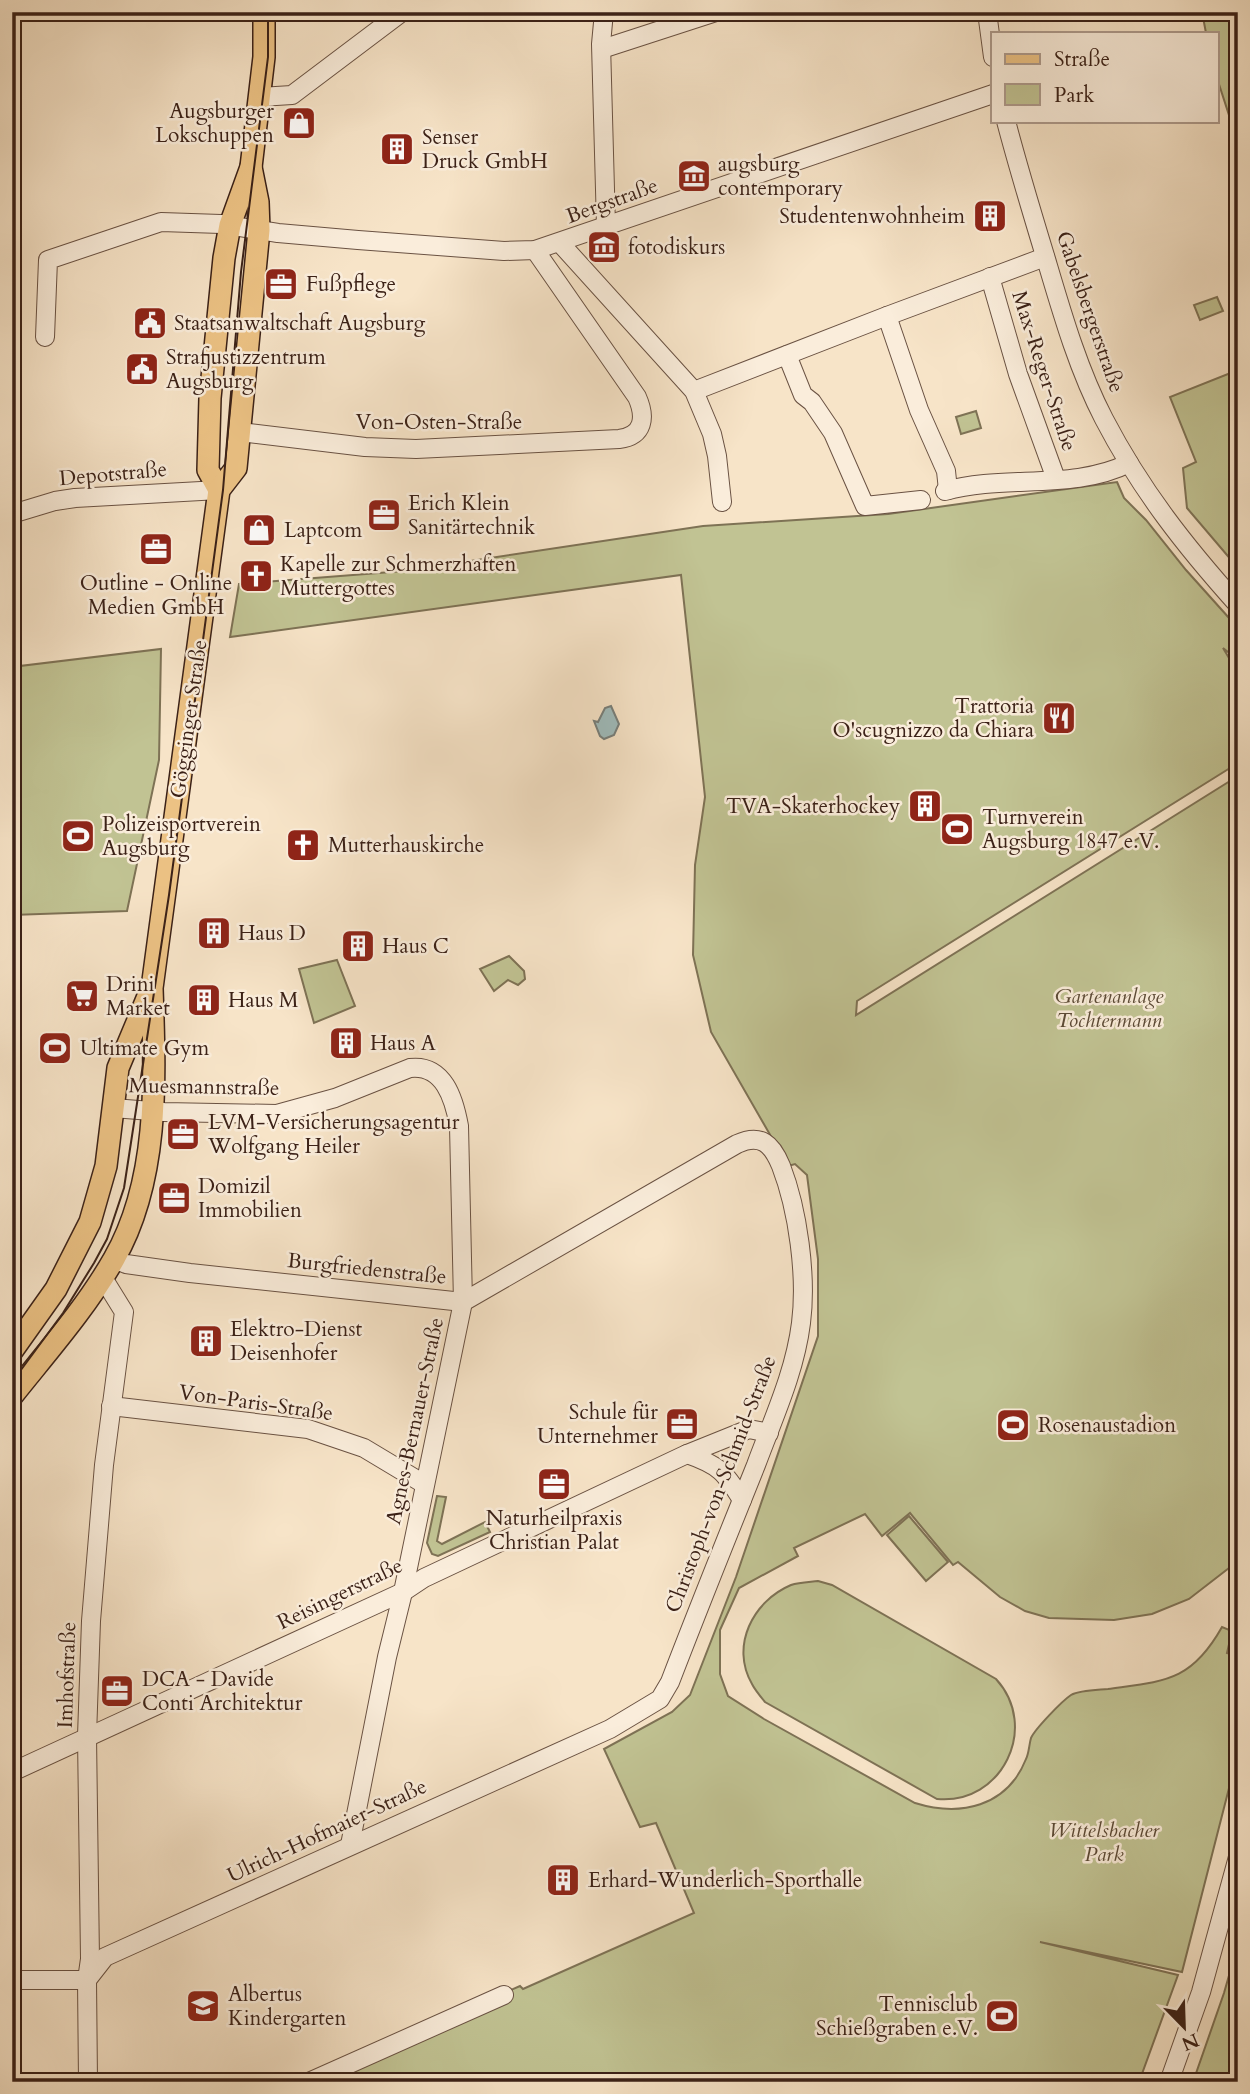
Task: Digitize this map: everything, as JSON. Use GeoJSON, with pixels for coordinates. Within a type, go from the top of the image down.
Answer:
{"type":"FeatureCollection","features":[{"type":"Feature","properties":{"kind":"main road","name":"Gögginger Straße"},"geometry":{"type":"LineString","coordinates":[[219,490],[208,470],[209,397],[230,225],[251,167],[264,57],[264,12]]}},
{"type":"Feature","properties":{"kind":"main road","name":"Gögginger Straße"},"geometry":{"type":"LineString","coordinates":[[12,1396],[103,1278],[134,1213],[145,1169],[155,1065],[152,988],[219,490],[236,468],[240,432],[259,230],[258,202],[251,167]]}},
{"type":"Feature","properties":{"kind":"main road","name":"Gögginger Straße"},"geometry":{"type":"LineString","coordinates":[[12,1351],[56,1289],[90,1222],[106,1166],[118,1068],[152,988]]}},
{"type":"Feature","properties":{"kind":"street"},"geometry":{"type":"LineString","coordinates":[[260,97],[292,95],[402,12]]}},
{"type":"Feature","properties":{"kind":"street"},"geometry":{"type":"LineString","coordinates":[[604,12],[602,50],[606,226]]}},
{"type":"Feature","properties":{"kind":"street"},"geometry":{"type":"LineString","coordinates":[[602,50],[716,12]]}},
{"type":"Feature","properties":{"kind":"street"},"geometry":{"type":"LineString","coordinates":[[987,12],[991,42]]}},
{"type":"Feature","properties":{"kind":"street","name":"Bergstraße"},"geometry":{"type":"LineString","coordinates":[[230,225],[449,247],[535,250],[991,95]]}},
{"type":"Feature","properties":{"kind":"street","name":"Gabelsbergerstraße"},"geometry":{"type":"LineString","coordinates":[[1006,122],[1073,345],[1099,408],[1129,463],[1178,537],[1238,604]]}},
{"type":"Feature","properties":{"kind":"street"},"geometry":{"type":"LineString","coordinates":[[45,337],[48,260],[161,222],[230,225]]}},
{"type":"Feature","properties":{"kind":"street"},"geometry":{"type":"LineString","coordinates":[[560,243],[694,391],[712,434],[722,502]]}},
{"type":"Feature","properties":{"kind":"street","name":"Von-Osten-Straße"},"geometry":{"type":"LineString","coordinates":[[240,432],[344,445],[416,449],[632,437],[638,433],[643,422],[637,397],[535,250]]}},
{"type":"Feature","properties":{"kind":"street","name":"Max-Reger-Straße"},"geometry":{"type":"LineString","coordinates":[[694,391],[1045,257]]}},
{"type":"Feature","properties":{"kind":"street","name":"Max-Reger-Straße"},"geometry":{"type":"LineString","coordinates":[[990,277],[1018,374],[1056,479]]}},
{"type":"Feature","properties":{"kind":"street","name":"Max-Reger-Straße"},"geometry":{"type":"LineString","coordinates":[[887,316],[919,411],[946,471],[946,490],[1110,473],[1129,463]]}},
{"type":"Feature","properties":{"kind":"street"},"geometry":{"type":"LineString","coordinates":[[788,355],[803,395],[812,402],[833,433],[865,506],[921,500]]}},
{"type":"Feature","properties":{"kind":"street","name":"Depotstraße"},"geometry":{"type":"LineString","coordinates":[[12,514],[55,500],[219,490]]}},
{"type":"Feature","properties":{"kind":"street","name":"Muesmannstraße"},"geometry":{"type":"LineString","coordinates":[[113,1108],[225,1114],[288,1112],[335,1098],[410,1068],[421,1067],[431,1070],[448,1090],[455,1104],[459,1126]]}},
{"type":"Feature","properties":{"kind":"street","name":"Agnes-Bernauer-Straße"},"geometry":{"type":"LineString","coordinates":[[350,1845],[463,1302],[459,1126]]}},
{"type":"Feature","properties":{"kind":"street","name":"Burgfriedenstraße"},"geometry":{"type":"LineString","coordinates":[[114,1259],[126,1264],[190,1273],[463,1302],[742,1142]]}},
{"type":"Feature","properties":{"kind":"street","name":"Christoph-von-Schmid-Straße"},"geometry":{"type":"LineString","coordinates":[[660,1699],[670,1682],[769,1433],[799,1336],[801,1268],[797,1228],[782,1169],[776,1154],[766,1142],[742,1142]]}},
{"type":"Feature","properties":{"kind":"street","name":"Imhofstraße"},"geometry":{"type":"LineString","coordinates":[[89,2082],[87,1736],[91,1621],[111,1406],[124,1312],[103,1278]]}},
{"type":"Feature","properties":{"kind":"street","name":"Von-Paris-Straße"},"geometry":{"type":"LineString","coordinates":[[111,1406],[308,1429],[364,1448],[424,1484]]}},
{"type":"Feature","properties":{"kind":"street","name":"Reisingerstraße"},"geometry":{"type":"LineString","coordinates":[[12,1772],[403,1592],[424,1578],[687,1454],[749,1429],[769,1433]]}},
{"type":"Feature","properties":{"kind":"street"},"geometry":{"type":"LineString","coordinates":[[687,1454],[718,1466],[742,1500]]}},
{"type":"Feature","properties":{"kind":"street","name":"Ulrich-Hofmaier-Straße"},"geometry":{"type":"LineString","coordinates":[[87,1980],[104,1957],[610,1729],[660,1699]]}},
{"type":"Feature","properties":{"kind":"street"},"geometry":{"type":"LineString","coordinates":[[1169,2082],[1200,1992],[1238,1857]]}},
{"type":"Feature","properties":{"kind":"street"},"geometry":{"type":"LineString","coordinates":[[12,1980],[87,1980]]}},
{"type":"Feature","properties":{"kind":"street"},"geometry":{"type":"LineString","coordinates":[[309,2082],[504,1995]]}},
{"type":"Feature","properties":{"kind":"green space"},"geometry":{"type":"Polygon","coordinates":[[[1202,12],[1238,12],[1238,143],[1218,81],[1218,32],[1206,32],[1202,12]]]}},
{"type":"Feature","properties":{"kind":"green space"},"geometry":{"type":"Polygon","coordinates":[[[1217,297],[1223,311],[1200,320],[1194,305],[1217,297]]]}},
{"type":"Feature","properties":{"kind":"green space"},"geometry":{"type":"Polygon","coordinates":[[[1238,370],[1238,568],[1187,508],[1183,468],[1196,462],[1170,397],[1238,370]]]}},
{"type":"Feature","properties":{"kind":"green space"},"geometry":{"type":"Polygon","coordinates":[[[976,411],[981,428],[961,434],[956,417],[976,411]]]}},
{"type":"Feature","properties":{"kind":"green space"},"geometry":{"type":"Polygon","coordinates":[[[1117,482],[1124,498],[1238,628],[1238,660],[1223,648],[1238,673],[1238,763],[857,1001],[856,1015],[1238,776],[1238,1561],[1189,1599],[1152,1614],[1114,1620],[1049,1618],[1025,1611],[1000,1597],[958,1562],[953,1565],[910,1513],[882,1536],[865,1514],[794,1548],[798,1556],[739,1588],[720,1630],[720,1674],[728,1696],[915,1803],[949,1809],[965,1808],[994,1798],[1007,1788],[1026,1759],[1033,1734],[1071,1695],[1146,1684],[1175,1676],[1199,1659],[1222,1627],[1232,1631],[1227,1653],[1238,1656],[1238,1753],[1182,1972],[1040,1942],[1178,1975],[1139,2082],[300,2082],[520,1986],[523,1989],[694,1913],[656,1823],[640,1827],[604,1749],[672,1712],[690,1695],[736,1577],[818,1336],[818,1259],[807,1175],[795,1164],[788,1166],[711,1032],[693,955],[695,865],[705,797],[681,575],[230,637],[239,584],[404,571],[703,526],[888,514],[1117,482]]]}},
{"type":"Feature","properties":{"kind":"green space","name":"Polizeisportverein Augsburg"},"geometry":{"type":"Polygon","coordinates":[[[161,649],[159,760],[127,911],[12,915],[12,667],[161,649]]]}},
{"type":"Feature","properties":{"kind":"green space"},"geometry":{"type":"Polygon","coordinates":[[[509,956],[524,971],[525,979],[518,985],[508,980],[494,991],[480,969],[509,956]]]}},
{"type":"Feature","properties":{"kind":"green space"},"geometry":{"type":"Polygon","coordinates":[[[337,960],[355,1006],[314,1023],[299,969],[337,960]]]}},
{"type":"Feature","properties":{"kind":"green space"},"geometry":{"type":"Polygon","coordinates":[[[437,1496],[446,1497],[437,1541],[442,1544],[485,1522],[490,1532],[438,1556],[432,1554],[427,1543],[437,1496]]]}},
{"type":"Feature","properties":{"kind":"green space"},"geometry":{"type":"Polygon","coordinates":[[[909,1516],[948,1562],[926,1581],[887,1535],[909,1516]]]}},
{"type":"Feature","properties":{"kind":"green space"},"geometry":{"type":"Polygon","coordinates":[[[818,1581],[832,1585],[996,1679],[1009,1698],[1014,1719],[1014,1740],[1007,1759],[996,1776],[980,1790],[960,1798],[937,1799],[765,1702],[753,1686],[743,1655],[749,1626],[756,1613],[778,1592],[794,1584],[818,1581]]]}},
{"type":"Feature","properties":{"kind":"green space"},"geometry":{"type":"Polygon","coordinates":[[[1238,1944],[1238,2082],[1193,2082],[1224,1993],[1238,1944]]]}},
{"type":"Feature","properties":{"kind":"water"},"geometry":{"type":"Polygon","coordinates":[[[611,706],[619,724],[614,735],[604,739],[594,721],[598,722],[605,708],[611,706]]]}},
{"type":"Feature","properties":{"kind":"tram line"},"geometry":{"type":"LineString","coordinates":[[12,1382],[63,1313],[94,1263],[107,1239],[124,1188],[169,895],[223,490],[241,272],[268,57],[268,12]]}},
{"type":"Feature","properties":{"kind":"place","name":"Augsburger Lokschuppen"},"geometry":{"type":"Point","coordinates":[299,123]}},
{"type":"Feature","properties":{"kind":"place","name":"Senser Druck GmbH"},"geometry":{"type":"Point","coordinates":[397,149]}},
{"type":"Feature","properties":{"kind":"place","name":"augsburg contemporary"},"geometry":{"type":"Point","coordinates":[694,176]}},
{"type":"Feature","properties":{"kind":"place","name":"Studentenwohnheim"},"geometry":{"type":"Point","coordinates":[990,216]}},
{"type":"Feature","properties":{"kind":"place","name":"fotodiskurs"},"geometry":{"type":"Point","coordinates":[604,247]}},
{"type":"Feature","properties":{"kind":"place","name":"Fußpflege"},"geometry":{"type":"Point","coordinates":[281,284]}},
{"type":"Feature","properties":{"kind":"place","name":"Staatsanwaltschaft Augsburg"},"geometry":{"type":"Point","coordinates":[150,323]}},
{"type":"Feature","properties":{"kind":"place","name":"Strafjustizzentrum Augsburg"},"geometry":{"type":"Point","coordinates":[142,369]}},
{"type":"Feature","properties":{"kind":"place","name":"Erich Klein Sanitärtechnik"},"geometry":{"type":"Point","coordinates":[384,515]}},
{"type":"Feature","properties":{"kind":"place","name":"Laptcom"},"geometry":{"type":"Point","coordinates":[259,530]}},
{"type":"Feature","properties":{"kind":"place","name":"Outline - Online Medien GmbH"},"geometry":{"type":"Point","coordinates":[156,549]}},
{"type":"Feature","properties":{"kind":"place","name":"Kapelle zur Schmerzhaften Muttergottes"},"geometry":{"type":"Point","coordinates":[256,576]}},
{"type":"Feature","properties":{"kind":"place","name":"Trattoria O'scugnizzo da Chiara"},"geometry":{"type":"Point","coordinates":[1059,718]}},
{"type":"Feature","properties":{"kind":"place","name":"TVA-Skaterhockey"},"geometry":{"type":"Point","coordinates":[925,806]}},
{"type":"Feature","properties":{"kind":"place","name":"Turnverein Augsburg 1847 e.V."},"geometry":{"type":"Point","coordinates":[957,829]}},
{"type":"Feature","properties":{"kind":"place","name":"Polizeisportverein Augsburg"},"geometry":{"type":"Point","coordinates":[78,836]}},
{"type":"Feature","properties":{"kind":"place","name":"Mutterhauskirche"},"geometry":{"type":"Point","coordinates":[303,845]}},
{"type":"Feature","properties":{"kind":"place","name":"Haus D"},"geometry":{"type":"Point","coordinates":[214,933]}},
{"type":"Feature","properties":{"kind":"place","name":"Haus C"},"geometry":{"type":"Point","coordinates":[358,946]}},
{"type":"Feature","properties":{"kind":"place","name":"Drini Market"},"geometry":{"type":"Point","coordinates":[82,996]}},
{"type":"Feature","properties":{"kind":"place","name":"Haus M"},"geometry":{"type":"Point","coordinates":[204,1000]}},
{"type":"Feature","properties":{"kind":"place","name":"Haus A"},"geometry":{"type":"Point","coordinates":[346,1043]}},
{"type":"Feature","properties":{"kind":"place","name":"Ultimate Gym"},"geometry":{"type":"Point","coordinates":[55,1048]}},
{"type":"Feature","properties":{"kind":"place","name":"LVM-Versicherungsagentur Wolfgang Heiler"},"geometry":{"type":"Point","coordinates":[183,1134]}},
{"type":"Feature","properties":{"kind":"place","name":"Domizil Immobilien"},"geometry":{"type":"Point","coordinates":[174,1198]}},
{"type":"Feature","properties":{"kind":"place","name":"Elektro-Dienst Deisenhofer"},"geometry":{"type":"Point","coordinates":[206,1341]}},
{"type":"Feature","properties":{"kind":"place","name":"Schule für Unternehmer"},"geometry":{"type":"Point","coordinates":[682,1424]}},
{"type":"Feature","properties":{"kind":"place","name":"Rosenaustadion"},"geometry":{"type":"Point","coordinates":[1013,1425]}},
{"type":"Feature","properties":{"kind":"place","name":"Naturheilpraxis Christian Palat"},"geometry":{"type":"Point","coordinates":[554,1484]}},
{"type":"Feature","properties":{"kind":"place","name":"DCA - Davide Conti Architektur"},"geometry":{"type":"Point","coordinates":[117,1691]}},
{"type":"Feature","properties":{"kind":"place","name":"Erhard-Wunderlich-Sporthalle"},"geometry":{"type":"Point","coordinates":[563,1880]}},
{"type":"Feature","properties":{"kind":"place","name":"Albertus Kindergarten"},"geometry":{"type":"Point","coordinates":[203,2006]}},
{"type":"Feature","properties":{"kind":"place","name":"Tennisclub Schießgraben e.V."},"geometry":{"type":"Point","coordinates":[1002,2016]}},
{"type":"Feature","properties":{"kind":"park label","name":"Gartenanlage Tochtermann"},"geometry":{"type":"Point","coordinates":[1109,1008]}},
{"type":"Feature","properties":{"kind":"park label","name":"Wittelsbacher Park"},"geometry":{"type":"Point","coordinates":[1104,1842]}}]}
